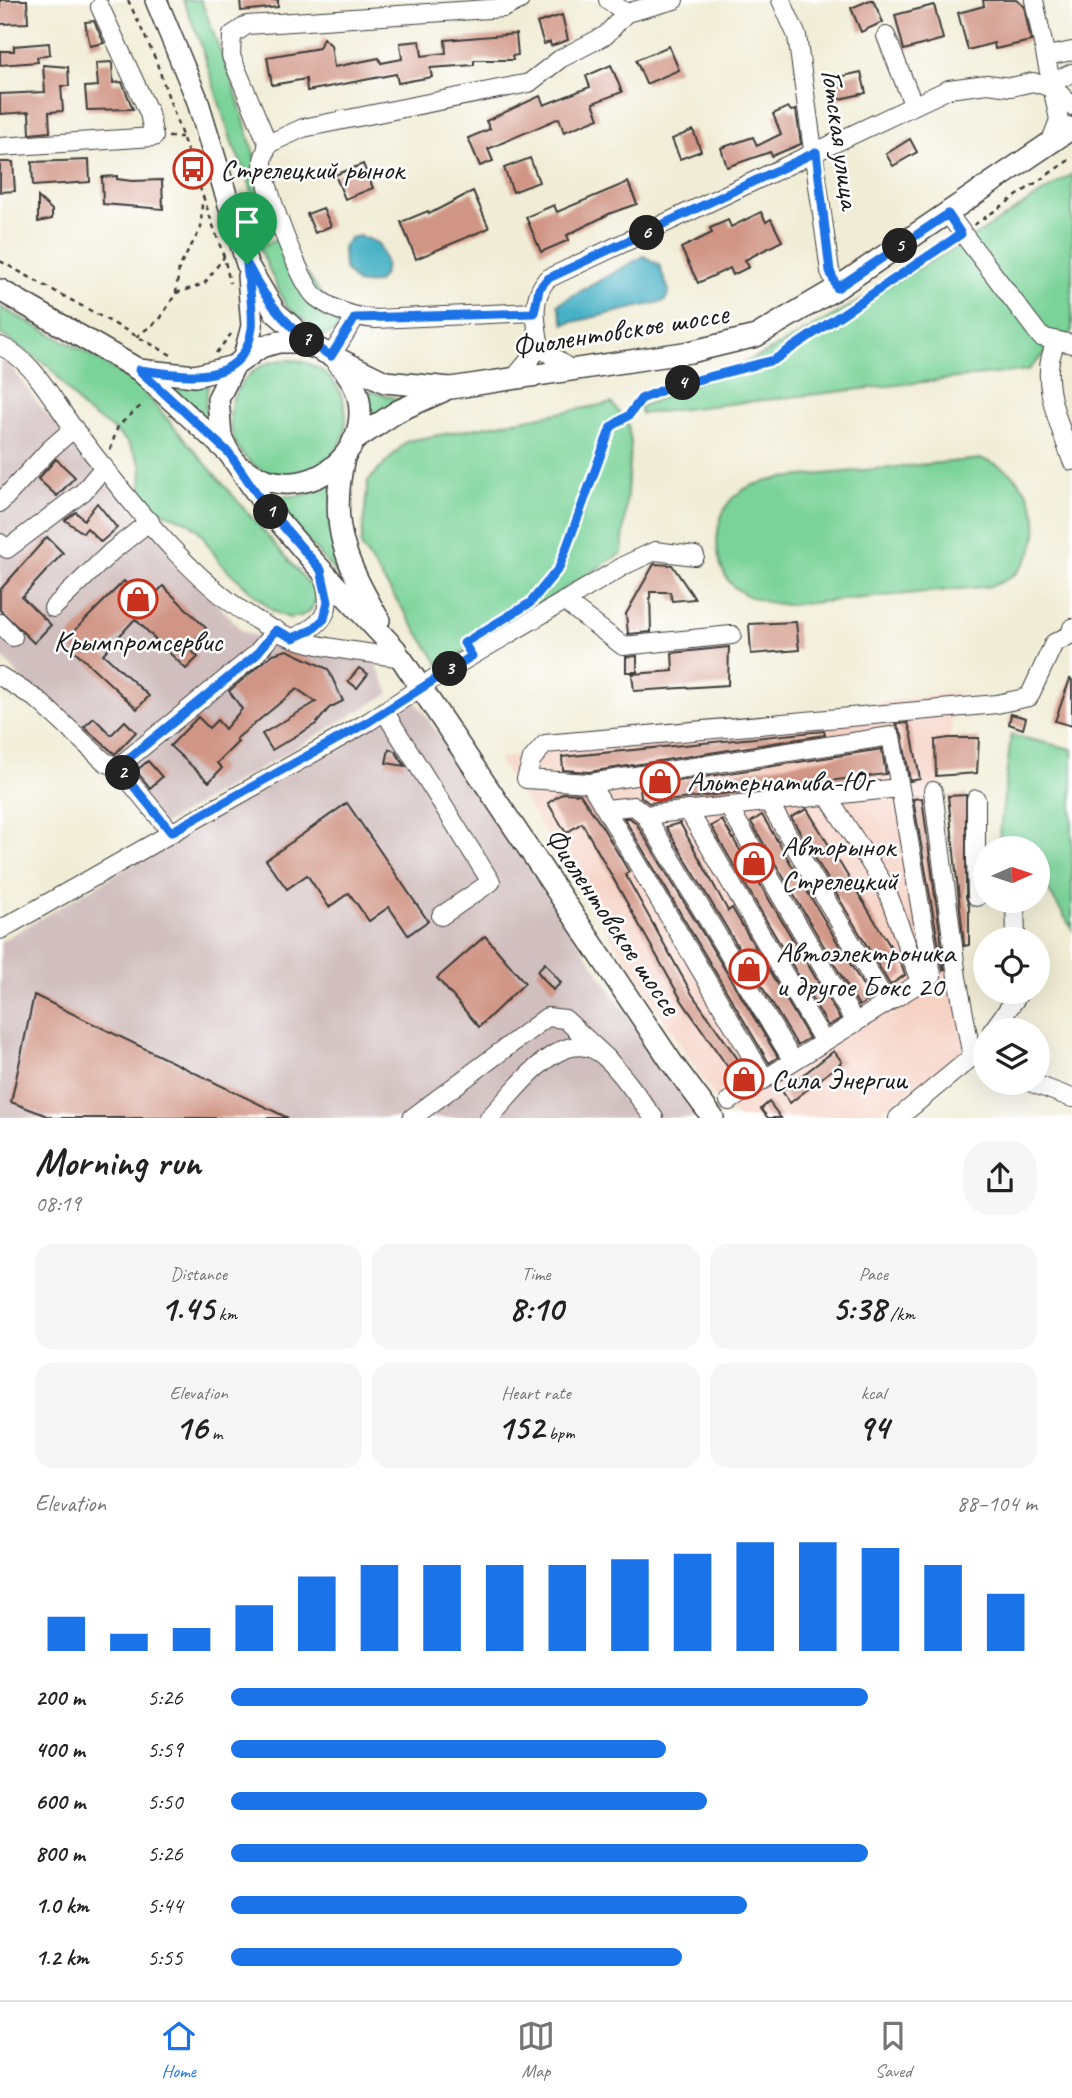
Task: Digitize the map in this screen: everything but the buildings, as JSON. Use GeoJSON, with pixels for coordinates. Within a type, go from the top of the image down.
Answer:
{"type":"FeatureCollection","features":[{"type":"Feature","properties":{"kind":"main road"},"geometry":{"type":"LineString","coordinates":[[156,0],[197,99],[247,264],[252,326],[239,361]]}},
{"type":"Feature","properties":{"kind":"main road","name":"Фиолентовское шоссе"},"geometry":{"type":"LineString","coordinates":[[0,290],[139,370],[235,460],[275,484],[294,485],[313,480],[330,471],[349,450],[398,411],[451,388],[690,352],[756,336],[837,288],[1072,128]]}},
{"type":"Feature","properties":{"kind":"main road"},"geometry":{"type":"LineString","coordinates":[[247,264],[275,312],[323,352]]}},
{"type":"Feature","properties":{"kind":"main road","name":"Фиолентовское шоссе"},"geometry":{"type":"LineString","coordinates":[[139,370],[195,376],[239,361],[279,342],[298,342],[385,382],[451,388]]}},
{"type":"Feature","properties":{"kind":"main road","name":"Фиолентовское шоссе"},"geometry":{"type":"LineString","coordinates":[[323,352],[345,370],[356,395],[359,423],[337,492],[340,542],[348,564],[398,654],[650,1030],[713,1118]]}},
{"type":"Feature","properties":{"kind":"main road","name":"Фиолентовское шоссе"},"geometry":{"type":"LineString","coordinates":[[239,361],[218,400],[220,437],[264,504],[398,654]]}},
{"type":"Feature","properties":{"kind":"street"},"geometry":{"type":"LineString","coordinates":[[520,0],[504,8],[247,25],[232,35],[231,56],[268,144],[263,161],[296,264],[314,296],[355,318],[534,313]]}},
{"type":"Feature","properties":{"kind":"street"},"geometry":{"type":"LineString","coordinates":[[608,0],[626,13]]}},
{"type":"Feature","properties":{"kind":"street"},"geometry":{"type":"LineString","coordinates":[[268,144],[303,128],[530,83],[560,59],[606,35],[626,13],[674,0]]}},
{"type":"Feature","properties":{"kind":"street","name":"Готская улица"},"geometry":{"type":"LineString","coordinates":[[781,0],[797,36],[816,152],[830,271],[837,288]]}},
{"type":"Feature","properties":{"kind":"street"},"geometry":{"type":"LineString","coordinates":[[1034,0],[1047,56],[1072,106]]}},
{"type":"Feature","properties":{"kind":"street"},"geometry":{"type":"LineString","coordinates":[[0,146],[154,137],[149,113],[100,7]]}},
{"type":"Feature","properties":{"kind":"street"},"geometry":{"type":"LineString","coordinates":[[886,36],[913,104]]}},
{"type":"Feature","properties":{"kind":"street"},"geometry":{"type":"LineString","coordinates":[[1047,56],[1072,51]]}},
{"type":"Feature","properties":{"kind":"street"},"geometry":{"type":"LineString","coordinates":[[570,370],[540,346],[534,313],[539,289],[547,279],[949,89],[987,84],[1011,87],[1061,80]]}},
{"type":"Feature","properties":{"kind":"street"},"geometry":{"type":"LineString","coordinates":[[1051,143],[1059,120],[1061,80]]}},
{"type":"Feature","properties":{"kind":"street"},"geometry":{"type":"LineString","coordinates":[[948,214],[1041,337],[1064,344]]}},
{"type":"Feature","properties":{"kind":"street"},"geometry":{"type":"LineString","coordinates":[[323,352],[355,318]]}},
{"type":"Feature","properties":{"kind":"street"},"geometry":{"type":"LineString","coordinates":[[1064,344],[1049,355],[1046,376],[1072,461]]}},
{"type":"Feature","properties":{"kind":"street"},"geometry":{"type":"LineString","coordinates":[[0,346],[9,350],[32,372],[104,467],[218,594],[293,638],[324,647],[398,654]]}},
{"type":"Feature","properties":{"kind":"street"},"geometry":{"type":"LineString","coordinates":[[515,377],[540,346]]}},
{"type":"Feature","properties":{"kind":"street"},"geometry":{"type":"LineString","coordinates":[[0,503],[49,450],[74,428]]}},
{"type":"Feature","properties":{"kind":"street"},"geometry":{"type":"LineString","coordinates":[[0,543],[7,549],[83,492],[104,467]]}},
{"type":"Feature","properties":{"kind":"street"},"geometry":{"type":"LineString","coordinates":[[53,608],[111,552],[150,521]]}},
{"type":"Feature","properties":{"kind":"street"},"geometry":{"type":"LineString","coordinates":[[0,930],[384,711],[627,564],[655,551],[695,556]]}},
{"type":"Feature","properties":{"kind":"street"},"geometry":{"type":"LineString","coordinates":[[293,638],[312,630],[324,619],[328,602],[321,570]]}},
{"type":"Feature","properties":{"kind":"street"},"geometry":{"type":"LineString","coordinates":[[564,601],[622,646],[732,635]]}},
{"type":"Feature","properties":{"kind":"street"},"geometry":{"type":"LineString","coordinates":[[0,623],[13,637]]}},
{"type":"Feature","properties":{"kind":"street"},"geometry":{"type":"LineString","coordinates":[[729,1101],[932,975],[891,736],[590,783],[526,779],[532,759],[545,744],[997,704],[1029,697],[1054,643],[1070,635],[1072,628]]}},
{"type":"Feature","properties":{"kind":"street"},"geometry":{"type":"LineString","coordinates":[[118,767],[255,656],[276,630]]}},
{"type":"Feature","properties":{"kind":"street"},"geometry":{"type":"LineString","coordinates":[[0,676],[38,700],[105,762],[118,767],[171,832]]}},
{"type":"Feature","properties":{"kind":"street"},"geometry":{"type":"LineString","coordinates":[[384,711],[491,882],[440,916]]}},
{"type":"Feature","properties":{"kind":"street"},"geometry":{"type":"LineString","coordinates":[[590,783],[765,1079]]}},
{"type":"Feature","properties":{"kind":"street"},"geometry":{"type":"LineString","coordinates":[[645,815],[900,788]]}},
{"type":"Feature","properties":{"kind":"street"},"geometry":{"type":"LineString","coordinates":[[933,790],[957,977],[973,1048]]}},
{"type":"Feature","properties":{"kind":"street"},"geometry":{"type":"LineString","coordinates":[[827,795],[886,888],[920,982]]}},
{"type":"Feature","properties":{"kind":"street"},"geometry":{"type":"LineString","coordinates":[[976,799],[979,836]]}},
{"type":"Feature","properties":{"kind":"street"},"geometry":{"type":"LineString","coordinates":[[768,802],[887,1003]]}},
{"type":"Feature","properties":{"kind":"street"},"geometry":{"type":"LineString","coordinates":[[606,808],[634,806],[645,815],[793,1061]]}},
{"type":"Feature","properties":{"kind":"street"},"geometry":{"type":"LineString","coordinates":[[728,806],[855,1023]]}},
{"type":"Feature","properties":{"kind":"street"},"geometry":{"type":"LineString","coordinates":[[688,810],[824,1042]]}},
{"type":"Feature","properties":{"kind":"street"},"geometry":{"type":"LineString","coordinates":[[412,1118],[547,1017],[565,1019],[608,1059],[654,1118]]}},
{"type":"Feature","properties":{"kind":"street"},"geometry":{"type":"LineString","coordinates":[[489,1118],[555,1051],[583,1046],[596,1050],[608,1059]]}},
{"type":"Feature","properties":{"kind":"street"},"geometry":{"type":"LineString","coordinates":[[898,1118],[973,1063]]}},
{"type":"Feature","properties":{"kind":"street"},"geometry":{"type":"LineString","coordinates":[[1050,1090],[1072,1098]]}},
{"type":"Feature","properties":{"kind":"path"},"geometry":{"type":"LineString","coordinates":[[128,0],[155,58],[225,257],[232,292]]}},
{"type":"Feature","properties":{"kind":"path"},"geometry":{"type":"LineString","coordinates":[[530,603],[559,568],[578,511],[593,482],[607,434],[611,427],[629,415],[641,399],[670,387],[774,360],[1072,159]]}},
{"type":"Feature","properties":{"kind":"path"},"geometry":{"type":"LineString","coordinates":[[136,337],[160,319],[176,293],[179,268],[201,228],[202,197]]}},
{"type":"Feature","properties":{"kind":"path"},"geometry":{"type":"LineString","coordinates":[[176,293],[204,284],[225,257]]}},
{"type":"Feature","properties":{"kind":"path"},"geometry":{"type":"LineString","coordinates":[[0,261],[136,337],[178,357]]}},
{"type":"Feature","properties":{"kind":"path"},"geometry":{"type":"LineString","coordinates":[[214,355],[229,340],[234,325]]}},
{"type":"Feature","properties":{"kind":"path"},"geometry":{"type":"LineString","coordinates":[[104,467],[118,426],[144,403]]}},
{"type":"Feature","properties":{"kind":"shaded area"},"geometry":{"type":"Polygon","coordinates":[[[0,360],[8,362],[38,404],[242,631],[303,652],[374,662],[390,693],[152,831],[0,654],[0,360]]]}},
{"type":"Feature","properties":{"kind":"shaded area","name":"Авторынок Стрелецкий"},"geometry":{"type":"Polygon","coordinates":[[[957,692],[938,799],[964,1054],[870,1118],[737,1118],[712,1094],[498,759],[957,692]]]}},
{"type":"Feature","properties":{"kind":"shaded area"},"geometry":{"type":"Polygon","coordinates":[[[415,700],[697,1118],[0,1118],[0,942],[415,700]]]}},
{"type":"Feature","properties":{"kind":"green space"},"geometry":{"type":"Polygon","coordinates":[[[183,0],[201,0],[236,93],[276,230],[265,236],[247,175],[233,146],[199,39],[183,0]]]}},
{"type":"Feature","properties":{"kind":"green space"},"geometry":{"type":"Polygon","coordinates":[[[1072,174],[1072,332],[1056,343],[1028,370],[641,414],[640,407],[762,355],[959,246],[1072,174]]]}},
{"type":"Feature","properties":{"kind":"green space"},"geometry":{"type":"Polygon","coordinates":[[[281,237],[340,321],[338,330],[325,336],[286,306],[259,247],[281,237]]]}},
{"type":"Feature","properties":{"kind":"green space"},"geometry":{"type":"Polygon","coordinates":[[[0,307],[93,356],[139,386],[314,590],[316,600],[310,611],[289,618],[274,612],[221,564],[199,531],[188,522],[156,510],[145,501],[141,487],[142,466],[128,443],[113,429],[84,410],[50,367],[0,334],[0,307]]]}},
{"type":"Feature","properties":{"kind":"green space"},"geometry":{"type":"Polygon","coordinates":[[[288,360],[310,364],[329,377],[342,396],[346,418],[342,440],[329,459],[310,472],[288,476],[266,472],[247,459],[234,440],[230,418],[234,396],[247,377],[266,364],[288,360]]]}},
{"type":"Feature","properties":{"kind":"green space"},"geometry":{"type":"Polygon","coordinates":[[[164,378],[192,386],[208,384],[204,421],[164,378]]]}},
{"type":"Feature","properties":{"kind":"green space"},"geometry":{"type":"Polygon","coordinates":[[[369,391],[403,400],[373,418],[369,391]]]}},
{"type":"Feature","properties":{"kind":"green space"},"geometry":{"type":"Polygon","coordinates":[[[612,403],[628,425],[631,443],[622,553],[440,666],[361,546],[368,481],[407,441],[612,403]]]}},
{"type":"Feature","properties":{"kind":"green space"},"geometry":{"type":"Polygon","coordinates":[[[981,459],[998,465],[1013,475],[1032,503],[1036,520],[1036,536],[1020,569],[992,586],[788,605],[764,601],[741,592],[723,571],[717,542],[723,513],[730,501],[750,487],[781,478],[981,459]]]}},
{"type":"Feature","properties":{"kind":"green space"},"geometry":{"type":"Polygon","coordinates":[[[332,486],[330,531],[364,605],[268,496],[300,496],[332,486]]]}},
{"type":"Feature","properties":{"kind":"green space"},"geometry":{"type":"Polygon","coordinates":[[[1011,735],[1072,749],[1072,929],[1050,893],[1050,836],[999,836],[1011,735]]]}},
{"type":"Feature","properties":{"kind":"water"},"geometry":{"type":"Polygon","coordinates":[[[360,236],[378,243],[383,254],[384,273],[377,283],[357,284],[344,268],[343,247],[350,238],[360,236]]]}},
{"type":"Feature","properties":{"kind":"water"},"geometry":{"type":"Polygon","coordinates":[[[644,256],[659,265],[669,291],[665,301],[564,324],[558,304],[644,256]]]}},
{"type":"Feature","properties":{"kind":"place","name":"Стрелецкий рынок"},"geometry":{"type":"Point","coordinates":[193,169]}},
{"type":"Feature","properties":{"kind":"place","name":"Крымпромсервис"},"geometry":{"type":"Point","coordinates":[138,599]}},
{"type":"Feature","properties":{"kind":"place","name":"Альтернатива-Юг"},"geometry":{"type":"Point","coordinates":[660,781]}},
{"type":"Feature","properties":{"kind":"place","name":"Авторынок Стрелецкий"},"geometry":{"type":"Point","coordinates":[754,863]}},
{"type":"Feature","properties":{"kind":"place","name":"Автоэлектроника и другое Бокс 20"},"geometry":{"type":"Point","coordinates":[749,969]}},
{"type":"Feature","properties":{"kind":"place","name":"Сила Энергии"},"geometry":{"type":"Point","coordinates":[744,1079]}},
{"type":"Feature","properties":{"kind":"route"},"geometry":{"type":"LineString","coordinates":[[816,152],[830,271],[837,288],[948,214],[961,234],[774,360],[670,387],[641,399],[629,415],[611,427],[593,482],[578,511],[559,568],[530,603],[464,643],[472,656],[368,722],[171,832],[118,767],[153,735],[255,656],[276,630],[293,638],[312,630],[324,619],[328,602],[327,586],[321,570],[264,504],[241,467],[139,370],[195,376],[234,366],[244,356],[252,326],[247,264],[262,294],[275,312],[316,348],[331,356],[355,318],[534,313],[539,289],[547,279],[816,152]]}}]}
